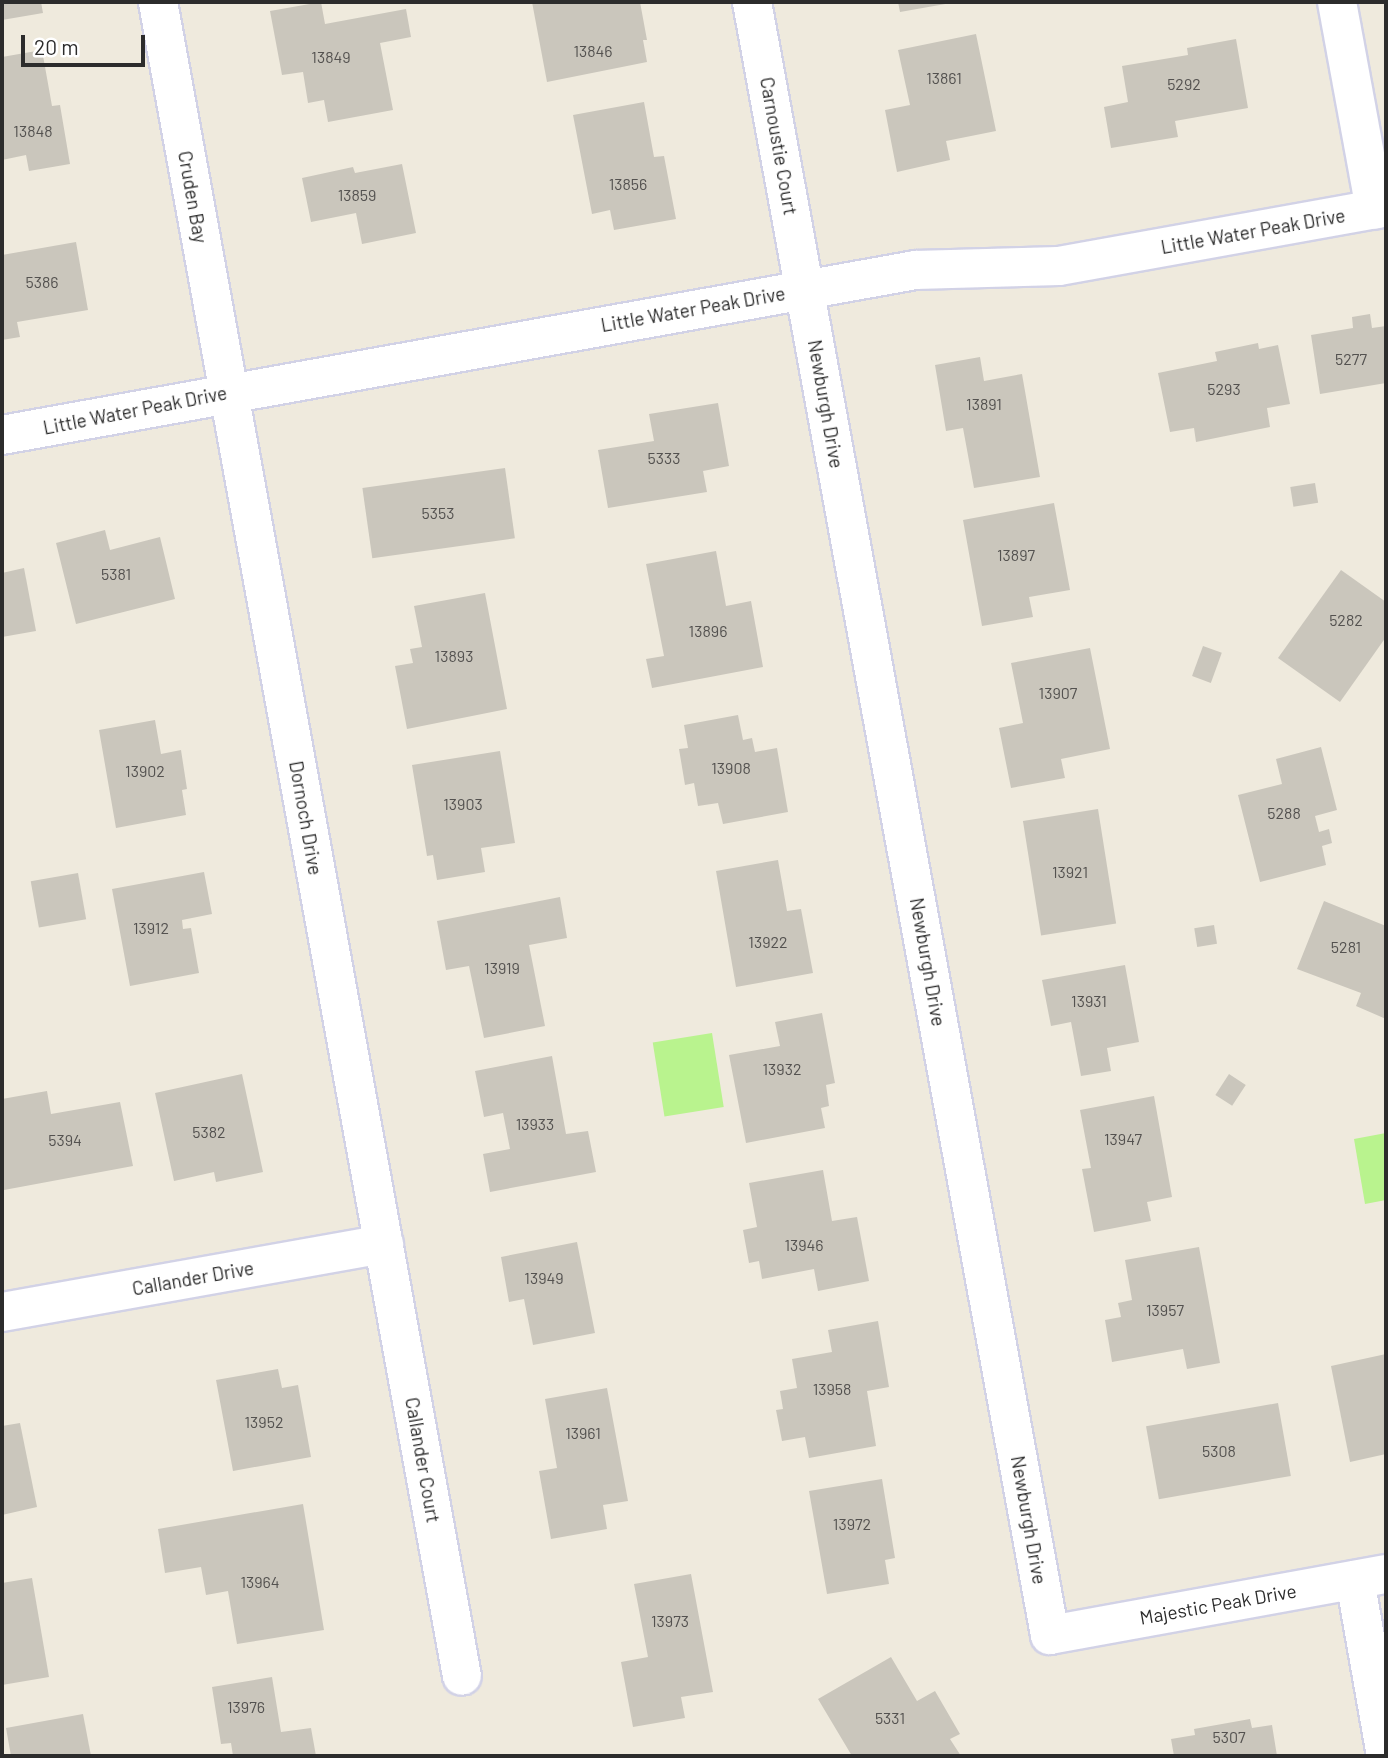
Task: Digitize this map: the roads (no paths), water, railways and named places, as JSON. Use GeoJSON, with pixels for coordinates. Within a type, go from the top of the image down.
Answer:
{"type":"FeatureCollection","features":[{"type":"Feature","properties":{"kind":"street","name":"Cruden Bay"},"geometry":{"type":"LineString","coordinates":[[158,2],[229,392]]}},
{"type":"Feature","properties":{"kind":"street","name":"Carnoustie Court"},"geometry":{"type":"LineString","coordinates":[[752,2],[805,289]]}},
{"type":"Feature","properties":{"kind":"street"},"geometry":{"type":"LineString","coordinates":[[1337,2],[1381,209]]}},
{"type":"Feature","properties":{"kind":"street","name":"Little Water Peak Drive"},"geometry":{"type":"LineString","coordinates":[[2,435],[915,270],[1059,266],[1381,209]]}},
{"type":"Feature","properties":{"kind":"street","name":"Newburgh Drive"},"geometry":{"type":"LineString","coordinates":[[805,289],[1050,1635]]}},
{"type":"Feature","properties":{"kind":"street","name":"Dornoch Drive"},"geometry":{"type":"LineString","coordinates":[[229,392],[384,1244]]}},
{"type":"Feature","properties":{"kind":"street","name":"Callander Drive"},"geometry":{"type":"LineString","coordinates":[[2,1312],[384,1244]]}},
{"type":"Feature","properties":{"kind":"street","name":"Callander Court"},"geometry":{"type":"LineString","coordinates":[[384,1244],[462,1676]]}},
{"type":"Feature","properties":{"kind":"street"},"geometry":{"type":"LineString","coordinates":[[1370,1577],[1386,1755]]}},
{"type":"Feature","properties":{"kind":"street","name":"Majestic Peak Drive"},"geometry":{"type":"LineString","coordinates":[[1050,1635],[1370,1577]]}}]}
